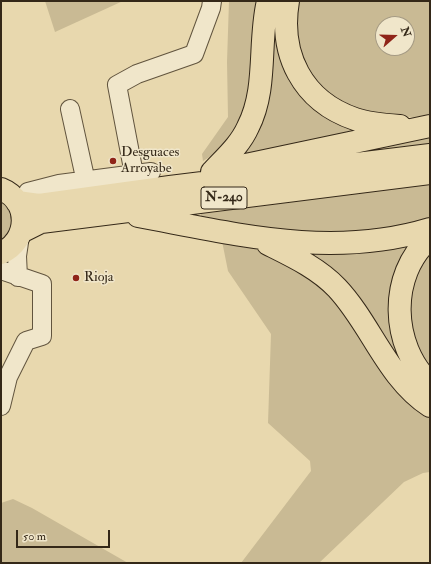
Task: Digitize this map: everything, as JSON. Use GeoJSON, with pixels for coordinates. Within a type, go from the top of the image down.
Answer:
{"type":"FeatureCollection","features":[{"type":"Feature","properties":{"kind":"highway"},"geometry":{"type":"LineString","coordinates":[[212,172],[239,143],[255,111],[260,84],[264,22],[268,1]]}},
{"type":"Feature","properties":{"kind":"highway"},"geometry":{"type":"LineString","coordinates":[[288,1],[286,36],[290,56],[297,72],[309,90],[324,104],[339,114],[357,120],[424,127]]}},
{"type":"Feature","properties":{"kind":"highway"},"geometry":{"type":"LineString","coordinates":[[170,187],[212,172],[424,127]]}},
{"type":"Feature","properties":{"kind":"highway","name":"N-240"},"geometry":{"type":"LineString","coordinates":[[9,194],[39,205],[170,187],[430,155]]}},
{"type":"Feature","properties":{"kind":"highway","name":"N-240"},"geometry":{"type":"LineString","coordinates":[[1,254],[13,246],[21,234],[41,222],[430,173]]}},
{"type":"Feature","properties":{"kind":"highway"},"geometry":{"type":"LineString","coordinates":[[9,194],[23,216],[21,234]]}},
{"type":"Feature","properties":{"kind":"highway"},"geometry":{"type":"LineString","coordinates":[[117,212],[256,238],[339,244],[391,239],[430,229]]}},
{"type":"Feature","properties":{"kind":"highway"},"geometry":{"type":"LineString","coordinates":[[256,238],[293,256],[315,269],[337,288],[358,314],[394,370],[408,388],[430,406]]}},
{"type":"Feature","properties":{"kind":"highway"},"geometry":{"type":"LineString","coordinates":[[430,238],[416,255],[408,271],[403,286],[400,312],[402,334],[407,350],[424,377],[430,382]]}},
{"type":"Feature","properties":{"kind":"street"},"geometry":{"type":"LineString","coordinates":[[9,194],[28,192],[59,184],[86,182],[143,173],[117,85],[137,74],[194,54],[211,8],[212,1]]}},
{"type":"Feature","properties":{"kind":"street"},"geometry":{"type":"LineString","coordinates":[[70,109],[86,182]]}},
{"type":"Feature","properties":{"kind":"street"},"geometry":{"type":"LineString","coordinates":[[18,277],[18,256],[21,234]]}},
{"type":"Feature","properties":{"kind":"street"},"geometry":{"type":"LineString","coordinates":[[1,270],[42,284],[42,336],[26,341],[8,378],[1,406]]}},
{"type":"Feature","properties":{"kind":"shaded area"},"geometry":{"type":"Polygon","coordinates":[[[45,1],[123,1],[55,32],[45,1]]]}},
{"type":"Feature","properties":{"kind":"shaded area"},"geometry":{"type":"Polygon","coordinates":[[[229,1],[258,1],[250,90],[244,111],[235,131],[222,147],[203,161],[202,154],[228,117],[227,62],[229,1]]]}},
{"type":"Feature","properties":{"kind":"shaded area"},"geometry":{"type":"Polygon","coordinates":[[[273,1],[280,48],[366,131],[232,163],[273,1]]]}},
{"type":"Feature","properties":{"kind":"shaded area"},"geometry":{"type":"Polygon","coordinates":[[[297,1],[430,1],[430,115],[414,117],[384,116],[357,111],[330,99],[312,80],[294,39],[297,1]]]}},
{"type":"Feature","properties":{"kind":"shaded area"},"geometry":{"type":"Polygon","coordinates":[[[430,132],[430,145],[322,158],[430,132]]]}},
{"type":"Feature","properties":{"kind":"shaded area"},"geometry":{"type":"Polygon","coordinates":[[[430,184],[430,221],[340,239],[201,218],[201,214],[430,184]]]}},
{"type":"Feature","properties":{"kind":"shaded area"},"geometry":{"type":"Polygon","coordinates":[[[1,200],[8,210],[12,220],[9,230],[1,240],[1,200]]]}},
{"type":"Feature","properties":{"kind":"shaded area"},"geometry":{"type":"Polygon","coordinates":[[[222,241],[252,248],[278,259],[302,273],[323,290],[361,331],[421,403],[430,417],[430,472],[423,473],[404,482],[319,563],[241,563],[311,471],[310,461],[268,423],[271,334],[228,271],[222,241]]]}},
{"type":"Feature","properties":{"kind":"shaded area"},"geometry":{"type":"Polygon","coordinates":[[[416,242],[399,275],[430,399],[304,253],[332,254],[374,251],[416,242]]]}},
{"type":"Feature","properties":{"kind":"shaded area"},"geometry":{"type":"Polygon","coordinates":[[[430,250],[430,369],[410,336],[411,286],[430,250]]]}},
{"type":"Feature","properties":{"kind":"shaded area"},"geometry":{"type":"Polygon","coordinates":[[[13,499],[32,508],[128,563],[1,563],[1,503],[13,499]]]}},
{"type":"Feature","properties":{"kind":"place","name":"Desguaces Arroyabe"},"geometry":{"type":"Point","coordinates":[113,161]}},
{"type":"Feature","properties":{"kind":"place","name":"Rioja"},"geometry":{"type":"Point","coordinates":[76,278]}}]}
